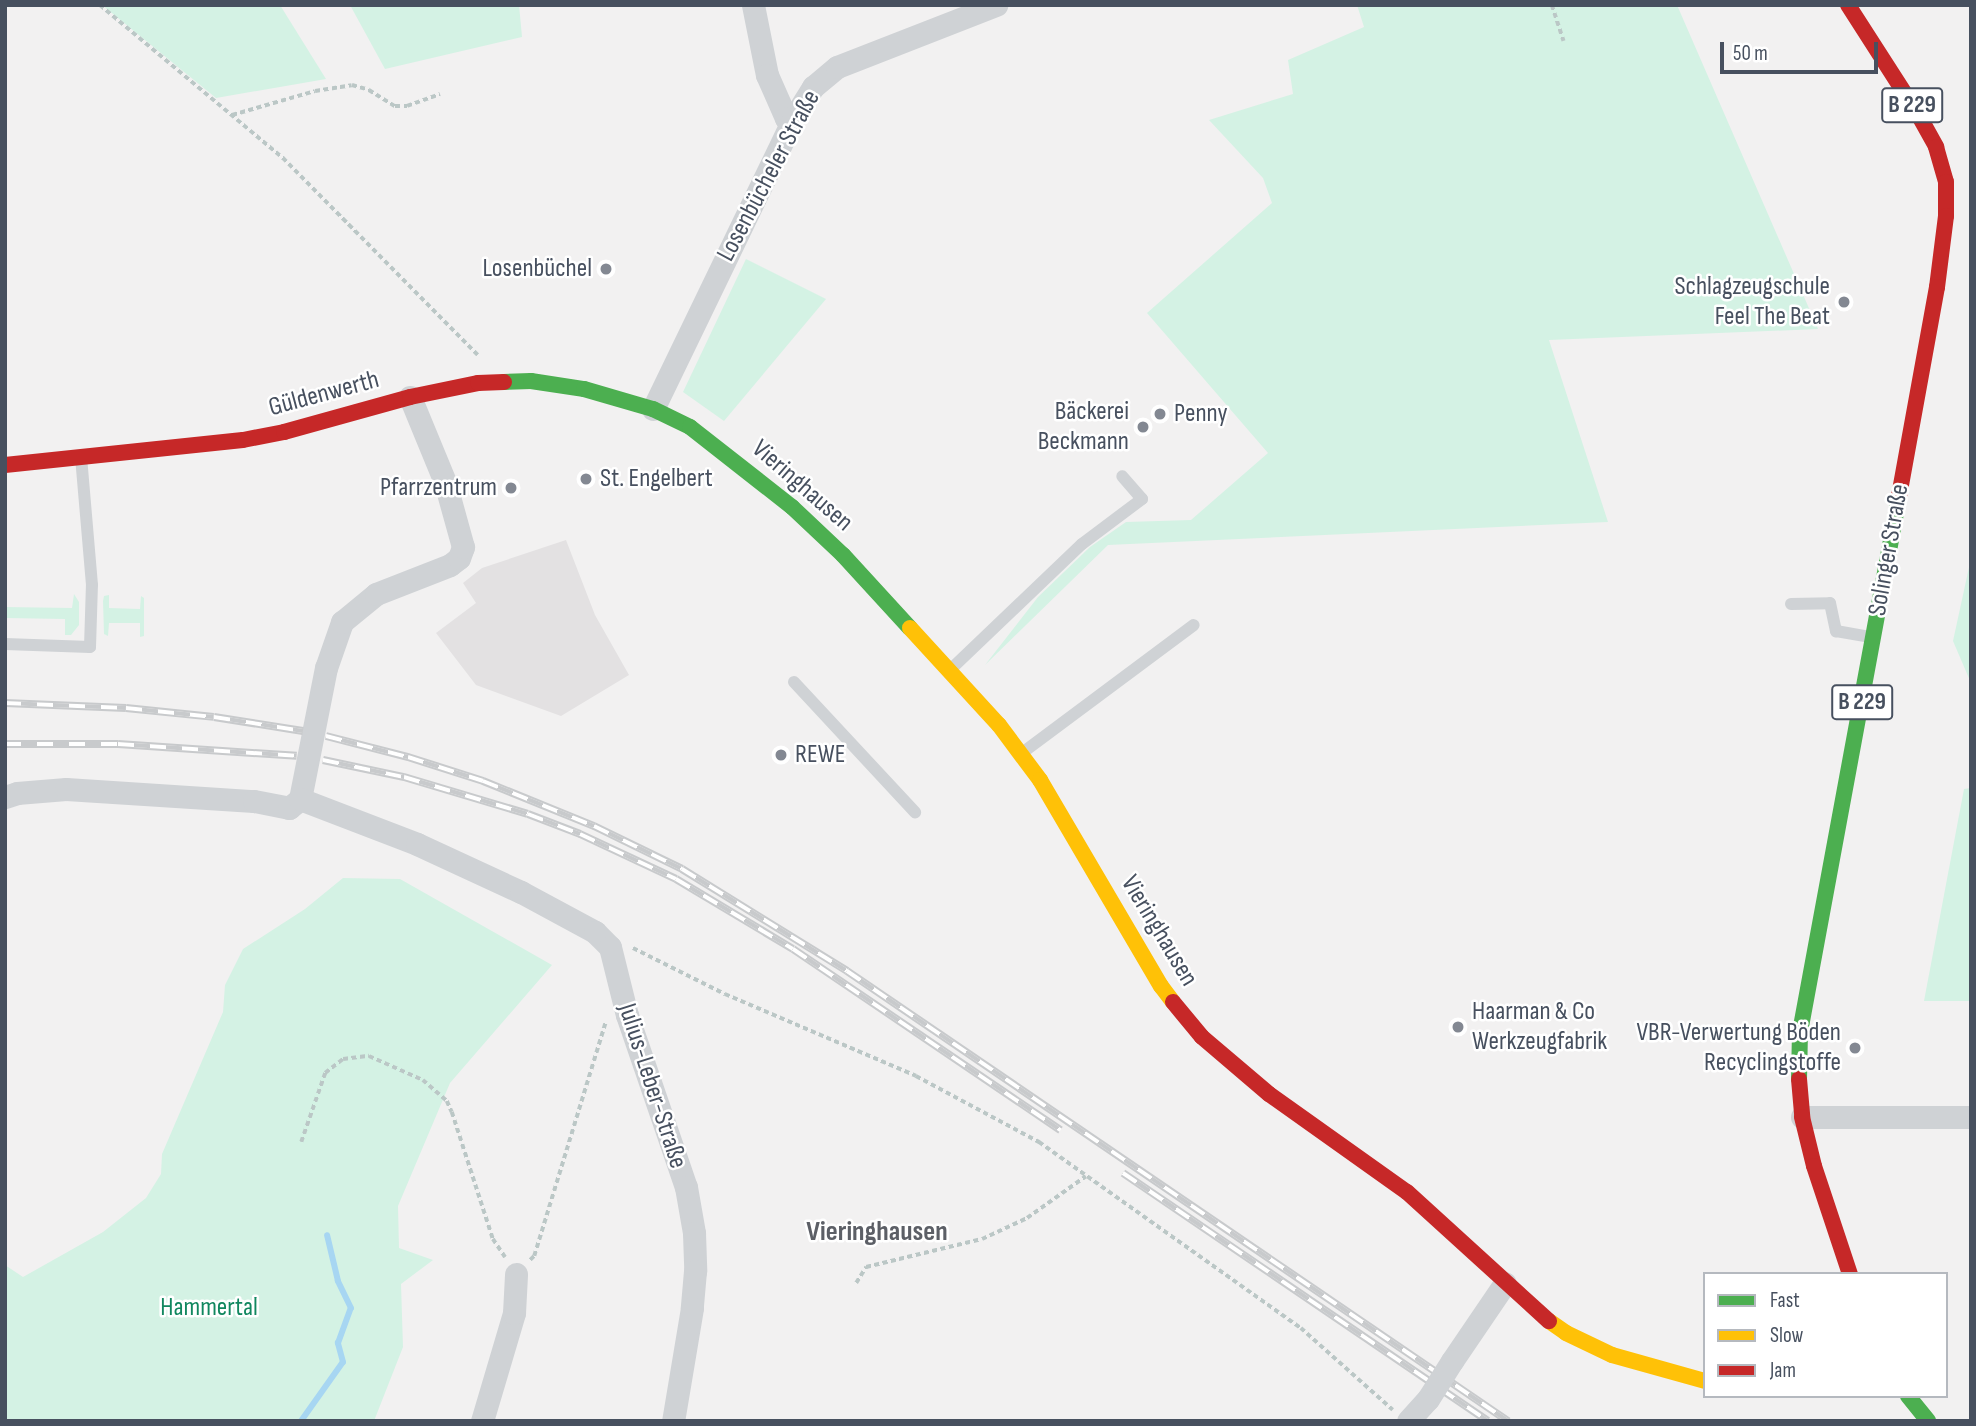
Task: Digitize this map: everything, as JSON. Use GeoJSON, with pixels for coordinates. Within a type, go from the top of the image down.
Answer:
{"type":"FeatureCollection","features":[{"type":"Feature","properties":{"kind":"main road","name":"Solinger Straße"},"geometry":{"type":"LineString","coordinates":[[1848,5],[1918,114],[1936,147],[1946,183],[1946,216],[1937,287],[1803,1008],[1798,1060],[1802,1117],[1814,1166],[1849,1272]]}},
{"type":"Feature","properties":{"kind":"main road","name":"Güldenwerth"},"geometry":{"type":"LineString","coordinates":[[5,465],[284,432],[410,397],[478,383],[531,381],[558,384],[653,409]]}},
{"type":"Feature","properties":{"kind":"main road","name":"Vieringhausen"},"geometry":{"type":"LineString","coordinates":[[653,409],[690,427],[793,507],[843,555],[950,670],[1022,753],[1078,841],[1161,986],[1188,1022],[1233,1066],[1407,1192],[1542,1316],[1592,1347],[1703,1380]]}},
{"type":"Feature","properties":{"kind":"main road"},"geometry":{"type":"LineString","coordinates":[[1910,1398],[1928,1421]]}},
{"type":"Feature","properties":{"kind":"street"},"geometry":{"type":"LineString","coordinates":[[753,5],[767,75],[786,118],[793,119]]}},
{"type":"Feature","properties":{"kind":"street","name":"Losenbücheler Straße"},"geometry":{"type":"LineString","coordinates":[[653,409],[793,119],[813,86],[836,67],[996,5]]}},
{"type":"Feature","properties":{"kind":"street"},"geometry":{"type":"LineString","coordinates":[[5,797],[47,789],[66,789],[254,801],[289,808],[300,799],[326,668],[342,622],[376,594],[450,565],[459,558],[463,547],[445,482],[410,397]]}},
{"type":"Feature","properties":{"kind":"street"},"geometry":{"type":"LineString","coordinates":[[300,799],[417,844],[521,892],[595,932],[610,947]]}},
{"type":"Feature","properties":{"kind":"street","name":"Julius-Leber-Straße"},"geometry":{"type":"LineString","coordinates":[[610,947],[628,1015],[686,1187],[694,1233],[692,1308],[673,1421]]}},
{"type":"Feature","properties":{"kind":"street"},"geometry":{"type":"LineString","coordinates":[[1802,1117],[1971,1117]]}},
{"type":"Feature","properties":{"kind":"street"},"geometry":{"type":"LineString","coordinates":[[482,1421],[514,1313],[516,1274]]}},
{"type":"Feature","properties":{"kind":"street"},"geometry":{"type":"LineString","coordinates":[[1403,1418],[1428,1399],[1505,1283]]}},
{"type":"Feature","properties":{"kind":"lane"},"geometry":{"type":"LineString","coordinates":[[5,644],[90,647],[92,585],[81,457]]}},
{"type":"Feature","properties":{"kind":"lane"},"geometry":{"type":"LineString","coordinates":[[950,670],[1082,544],[1142,499],[1122,476]]}},
{"type":"Feature","properties":{"kind":"lane"},"geometry":{"type":"LineString","coordinates":[[1791,604],[1830,603],[1836,631],[1873,638]]}},
{"type":"Feature","properties":{"kind":"lane"},"geometry":{"type":"LineString","coordinates":[[1022,753],[1194,625]]}},
{"type":"Feature","properties":{"kind":"lane"},"geometry":{"type":"LineString","coordinates":[[794,681],[915,812]]}},
{"type":"Feature","properties":{"kind":"path"},"geometry":{"type":"LineString","coordinates":[[100,5],[283,158],[478,355],[478,383]]}},
{"type":"Feature","properties":{"kind":"path"},"geometry":{"type":"LineString","coordinates":[[1552,5],[1564,41]]}},
{"type":"Feature","properties":{"kind":"path"},"geometry":{"type":"LineString","coordinates":[[232,115],[315,91],[352,86],[369,90],[395,106],[407,106],[440,94]]}},
{"type":"Feature","properties":{"kind":"path"},"geometry":{"type":"LineString","coordinates":[[610,947],[630,946],[725,994],[916,1076],[1039,1142],[1301,1328],[1403,1418]]}},
{"type":"Feature","properties":{"kind":"path","name":"Julius-Leber-Straße"},"geometry":{"type":"LineString","coordinates":[[534,1256],[607,1018]]}},
{"type":"Feature","properties":{"kind":"path"},"geometry":{"type":"LineString","coordinates":[[301,1142],[324,1073],[343,1059],[369,1056],[423,1080],[447,1101],[453,1112],[494,1239],[516,1274]]}},
{"type":"Feature","properties":{"kind":"path"},"geometry":{"type":"LineString","coordinates":[[856,1283],[866,1267],[982,1239],[1027,1219],[1086,1176]]}},
{"type":"Feature","properties":{"kind":"shaded area","name":"St. Engelbert"},"geometry":{"type":"Polygon","coordinates":[[[566,540],[595,615],[629,675],[561,716],[476,685],[436,633],[476,603],[463,583],[482,568],[566,540]]]}},
{"type":"Feature","properties":{"kind":"green space"},"geometry":{"type":"Polygon","coordinates":[[[102,5],[280,5],[326,79],[216,98],[102,5]]]}},
{"type":"Feature","properties":{"kind":"green space"},"geometry":{"type":"Polygon","coordinates":[[[350,5],[519,5],[522,37],[385,69],[350,5]]]}},
{"type":"Feature","properties":{"kind":"green space"},"geometry":{"type":"Polygon","coordinates":[[[1357,5],[1677,5],[1818,329],[1549,340],[1608,522],[1108,545],[985,665],[1038,597],[1090,547],[1126,522],[1191,520],[1268,453],[1147,313],[1272,203],[1263,178],[1209,120],[1293,94],[1288,60],[1364,27],[1357,5]]]}},
{"type":"Feature","properties":{"kind":"green space"},"geometry":{"type":"Polygon","coordinates":[[[746,259],[826,299],[724,421],[683,392],[746,259]]]}},
{"type":"Feature","properties":{"kind":"green space"},"geometry":{"type":"Polygon","coordinates":[[[1971,558],[1971,683],[1953,641],[1971,558]]]}},
{"type":"Feature","properties":{"kind":"green space"},"geometry":{"type":"Polygon","coordinates":[[[74,594],[79,602],[79,625],[71,635],[65,635],[65,619],[5,618],[5,607],[72,608],[74,594]]]}},
{"type":"Feature","properties":{"kind":"green space"},"geometry":{"type":"Polygon","coordinates":[[[109,595],[109,608],[140,609],[141,596],[144,598],[144,636],[140,637],[140,623],[109,623],[108,636],[104,634],[103,601],[104,596],[109,595]]]}},
{"type":"Feature","properties":{"kind":"green space"},"geometry":{"type":"Polygon","coordinates":[[[1971,788],[1971,1001],[1924,1001],[1964,789],[1971,788]]]}},
{"type":"Feature","properties":{"kind":"green space","name":"Hammertal"},"geometry":{"type":"Polygon","coordinates":[[[343,878],[400,879],[552,965],[450,1083],[398,1206],[399,1248],[433,1260],[401,1284],[403,1347],[374,1421],[5,1421],[5,1265],[23,1277],[103,1232],[146,1198],[161,1174],[162,1154],[223,1012],[225,985],[243,949],[305,909],[343,878]]]}},
{"type":"Feature","properties":{"kind":"waterway"},"geometry":{"type":"LineString","coordinates":[[301,1421],[343,1362],[338,1343],[351,1308],[338,1281],[327,1235]]}},
{"type":"Feature","properties":{"kind":"railway"},"geometry":{"type":"LineString","coordinates":[[5,703],[126,708],[214,717],[303,731]]}},
{"type":"Feature","properties":{"kind":"railway"},"geometry":{"type":"LineString","coordinates":[[326,736],[408,757],[483,781],[594,826],[682,869],[847,971],[1508,1421]]}},
{"type":"Feature","properties":{"kind":"railway"},"geometry":{"type":"LineString","coordinates":[[5,744],[118,744],[297,756]]}},
{"type":"Feature","properties":{"kind":"railway"},"geometry":{"type":"LineString","coordinates":[[323,760],[404,777],[528,814],[580,834],[676,879],[793,949],[1060,1130]]}},
{"type":"Feature","properties":{"kind":"railway"},"geometry":{"type":"LineString","coordinates":[[1123,1173],[1488,1421]]}},
{"type":"Feature","properties":{"kind":"traffic: fast"},"geometry":{"type":"LineString","coordinates":[[504,382],[531,381],[584,389],[653,409],[690,427],[792,507],[843,555],[910,628]]}},
{"type":"Feature","properties":{"kind":"traffic: fast"},"geometry":{"type":"LineString","coordinates":[[1799,1079],[1800,1032],[1898,502]]}},
{"type":"Feature","properties":{"kind":"traffic: fast"},"geometry":{"type":"LineString","coordinates":[[1910,1398],[1928,1421]]}},
{"type":"Feature","properties":{"kind":"traffic: slow"},"geometry":{"type":"LineString","coordinates":[[910,628],[999,725],[1040,780],[1173,1002]]}},
{"type":"Feature","properties":{"kind":"traffic: slow"},"geometry":{"type":"LineString","coordinates":[[1549,1321],[1566,1333],[1612,1355],[1703,1380]]}},
{"type":"Feature","properties":{"kind":"traffic: jam"},"geometry":{"type":"LineString","coordinates":[[1848,5],[1918,114],[1936,147],[1946,182],[1946,216],[1937,287],[1898,502]]}},
{"type":"Feature","properties":{"kind":"traffic: jam"},"geometry":{"type":"LineString","coordinates":[[5,465],[243,440],[284,432],[410,397],[478,383],[504,382]]}},
{"type":"Feature","properties":{"kind":"traffic: jam"},"geometry":{"type":"LineString","coordinates":[[1173,1002],[1202,1037],[1269,1094],[1407,1192],[1549,1321]]}},
{"type":"Feature","properties":{"kind":"traffic: jam"},"geometry":{"type":"LineString","coordinates":[[1799,1079],[1802,1117],[1814,1166],[1849,1272]]}},
{"type":"Feature","properties":{"kind":"place","name":"Losenbüchel"},"geometry":{"type":"Point","coordinates":[606,269]}},
{"type":"Feature","properties":{"kind":"place","name":"Schlagzeugschule Feel The Beat"},"geometry":{"type":"Point","coordinates":[1844,302]}},
{"type":"Feature","properties":{"kind":"place","name":"Penny"},"geometry":{"type":"Point","coordinates":[1160,414]}},
{"type":"Feature","properties":{"kind":"place","name":"Bäckerei Beckmann"},"geometry":{"type":"Point","coordinates":[1143,427]}},
{"type":"Feature","properties":{"kind":"place","name":"St. Engelbert"},"geometry":{"type":"Point","coordinates":[586,479]}},
{"type":"Feature","properties":{"kind":"place","name":"Pfarrzentrum"},"geometry":{"type":"Point","coordinates":[511,488]}},
{"type":"Feature","properties":{"kind":"place","name":"REWE"},"geometry":{"type":"Point","coordinates":[781,755]}},
{"type":"Feature","properties":{"kind":"place","name":"Haarman & Co Werkzeugfabrik"},"geometry":{"type":"Point","coordinates":[1458,1027]}},
{"type":"Feature","properties":{"kind":"place","name":"VBR-Verwertung Böden Recyclingstoffe"},"geometry":{"type":"Point","coordinates":[1855,1048]}},
{"type":"Feature","properties":{"kind":"district","name":"Vieringhausen"},"geometry":{"type":"Point","coordinates":[877,1232]}}]}
